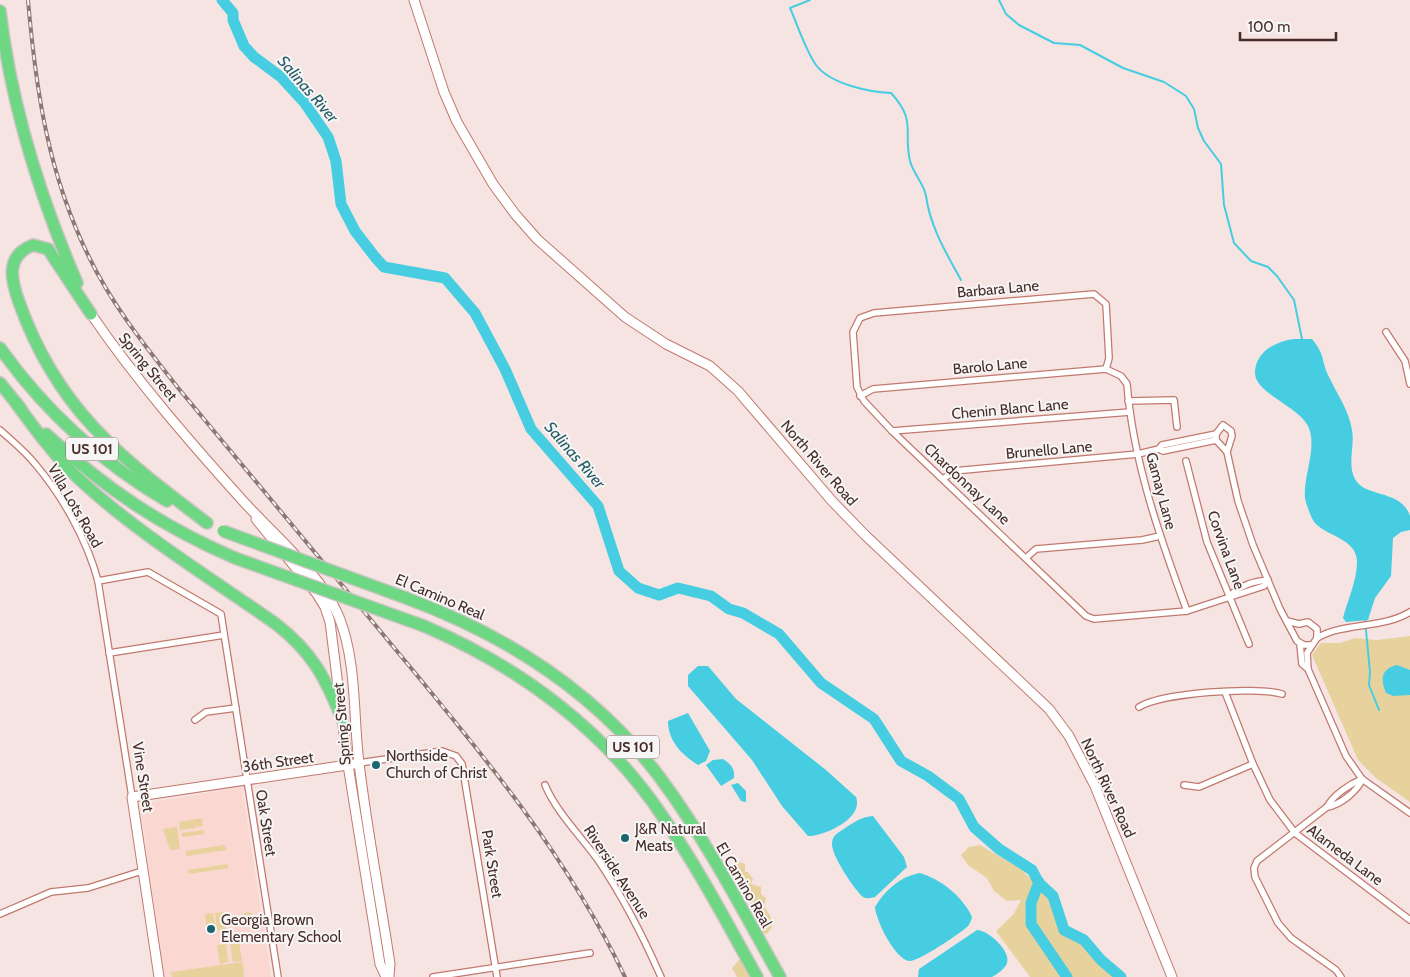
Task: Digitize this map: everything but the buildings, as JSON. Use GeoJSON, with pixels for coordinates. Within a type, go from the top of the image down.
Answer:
{"type":"FeatureCollection","features":[{"type":"Feature","properties":{"kind":"highway"},"geometry":{"type":"LineString","coordinates":[[0,12],[8,68],[28,147],[65,254],[91,314]]}},
{"type":"Feature","properties":{"kind":"highway"},"geometry":{"type":"LineString","coordinates":[[91,314],[48,249],[32,245],[16,256],[11,277],[23,316],[49,368],[75,407],[88,424],[121,456],[207,523]]}},
{"type":"Feature","properties":{"kind":"highway","name":"El Camino Real"},"geometry":{"type":"LineString","coordinates":[[0,348],[49,408],[107,462],[143,487],[223,531],[447,614],[501,640],[545,667],[580,695],[624,737],[661,779],[691,823],[780,977]]}},
{"type":"Feature","properties":{"kind":"highway","name":"US 101"},"geometry":{"type":"LineString","coordinates":[[0,383],[16,404],[39,428],[101,483],[149,515],[197,541],[235,558],[424,626],[498,662],[567,710],[610,750],[663,816],[757,977]]}},
{"type":"Feature","properties":{"kind":"highway"},"geometry":{"type":"LineString","coordinates":[[16,404],[52,451],[104,501],[276,624],[302,645],[323,675],[342,718]]}},
{"type":"Feature","properties":{"kind":"main road","name":"North River Road"},"geometry":{"type":"LineString","coordinates":[[414,0],[444,92],[457,122],[493,184],[532,233],[626,317],[666,344],[710,366],[738,391],[832,501],[865,535],[1049,709],[1069,736],[1095,786],[1172,977]]}},
{"type":"Feature","properties":{"kind":"main road","name":"Spring Street"},"geometry":{"type":"LineString","coordinates":[[91,314],[116,350],[245,503],[266,533],[317,594],[325,607],[333,638],[348,765],[380,964],[387,977]]}},
{"type":"Feature","properties":{"kind":"main road","name":"Spring Street"},"geometry":{"type":"LineString","coordinates":[[245,503],[269,526],[309,572],[338,616],[349,657],[359,763],[390,964],[387,977]]}},
{"type":"Feature","properties":{"kind":"main road","name":"36th Street"},"geometry":{"type":"LineString","coordinates":[[132,797],[359,763]]}},
{"type":"Feature","properties":{"kind":"main road","name":"Vine Street"},"geometry":{"type":"LineString","coordinates":[[132,797],[159,977]]}},
{"type":"Feature","properties":{"kind":"street","name":"Barbara Lane"},"geometry":{"type":"LineString","coordinates":[[860,396],[857,388],[853,332],[856,324],[865,314],[1088,294],[1102,299],[1106,304],[1109,358],[1106,369]]}},
{"type":"Feature","properties":{"kind":"street"},"geometry":{"type":"LineString","coordinates":[[1386,332],[1405,361],[1410,384]]}},
{"type":"Feature","properties":{"kind":"street","name":"Barolo Lane"},"geometry":{"type":"LineString","coordinates":[[860,396],[874,389],[1106,369],[1121,376]]}},
{"type":"Feature","properties":{"kind":"street","name":"Gamay Lane"},"geometry":{"type":"LineString","coordinates":[[1121,376],[1126,384],[1138,454],[1160,536],[1187,611]]}},
{"type":"Feature","properties":{"kind":"street","name":"Chardonnay Lane"},"geometry":{"type":"LineString","coordinates":[[860,396],[892,431],[1091,618],[1187,611]]}},
{"type":"Feature","properties":{"kind":"street"},"geometry":{"type":"LineString","coordinates":[[1128,401],[1174,400],[1177,427]]}},
{"type":"Feature","properties":{"kind":"street","name":"Chenin Blanc Lane"},"geometry":{"type":"LineString","coordinates":[[892,431],[1130,412]]}},
{"type":"Feature","properties":{"kind":"street","name":"Brunello Lane"},"geometry":{"type":"LineString","coordinates":[[943,479],[954,471],[1138,454],[1159,449],[1162,446],[1216,437],[1223,425],[1230,430],[1232,436],[1227,452]]}},
{"type":"Feature","properties":{"kind":"street","name":"Villa Lots Road"},"geometry":{"type":"LineString","coordinates":[[0,430],[35,464],[50,484],[89,550],[98,581]]}},
{"type":"Feature","properties":{"kind":"street"},"geometry":{"type":"LineString","coordinates":[[1216,437],[1227,452],[1238,501],[1268,580],[1300,644],[1301,659],[1308,669],[1346,756],[1362,779],[1410,813]]}},
{"type":"Feature","properties":{"kind":"street","name":"Corvina Lane"},"geometry":{"type":"LineString","coordinates":[[1186,461],[1207,542],[1249,644]]}},
{"type":"Feature","properties":{"kind":"street"},"geometry":{"type":"LineString","coordinates":[[1026,558],[1036,549],[1142,540],[1160,536]]}},
{"type":"Feature","properties":{"kind":"street","name":"Oak Street"},"geometry":{"type":"LineString","coordinates":[[98,581],[148,572],[221,614],[278,977]]}},
{"type":"Feature","properties":{"kind":"street"},"geometry":{"type":"LineString","coordinates":[[1187,611],[1229,597],[1234,591],[1257,581],[1268,580]]}},
{"type":"Feature","properties":{"kind":"street","name":"Vine Street"},"geometry":{"type":"LineString","coordinates":[[98,581],[132,797]]}},
{"type":"Feature","properties":{"kind":"street"},"geometry":{"type":"LineString","coordinates":[[1317,638],[1338,630],[1384,623],[1410,612]]}},
{"type":"Feature","properties":{"kind":"street"},"geometry":{"type":"LineString","coordinates":[[1287,620],[1298,624],[1308,622],[1338,630]]}},
{"type":"Feature","properties":{"kind":"street"},"geometry":{"type":"LineString","coordinates":[[1294,633],[1298,624]]}},
{"type":"Feature","properties":{"kind":"street"},"geometry":{"type":"LineString","coordinates":[[1308,669],[1307,653],[1319,633],[1314,625]]}},
{"type":"Feature","properties":{"kind":"street"},"geometry":{"type":"LineString","coordinates":[[109,653],[224,635]]}},
{"type":"Feature","properties":{"kind":"street"},"geometry":{"type":"LineString","coordinates":[[1300,644],[1311,645]]}},
{"type":"Feature","properties":{"kind":"street"},"geometry":{"type":"LineString","coordinates":[[1139,707],[1152,700],[1224,692],[1257,690],[1282,694]]}},
{"type":"Feature","properties":{"kind":"street","name":"Alameda Lane"},"geometry":{"type":"LineString","coordinates":[[1224,692],[1253,764],[1270,800],[1295,833],[1410,920]]}},
{"type":"Feature","properties":{"kind":"street"},"geometry":{"type":"LineString","coordinates":[[195,720],[206,712],[236,708]]}},
{"type":"Feature","properties":{"kind":"street","name":"36th Street"},"geometry":{"type":"LineString","coordinates":[[359,763],[442,751],[456,756]]}},
{"type":"Feature","properties":{"kind":"street","name":"Park Street"},"geometry":{"type":"LineString","coordinates":[[456,756],[465,773],[497,977]]}},
{"type":"Feature","properties":{"kind":"street"},"geometry":{"type":"LineString","coordinates":[[1184,786],[1199,787],[1253,764]]}},
{"type":"Feature","properties":{"kind":"street"},"geometry":{"type":"LineString","coordinates":[[1341,977],[1336,970],[1291,938],[1278,923],[1255,877],[1254,868],[1257,861],[1328,807],[1334,806],[1360,786],[1362,779]]}},
{"type":"Feature","properties":{"kind":"street","name":"Riverside Avenue"},"geometry":{"type":"LineString","coordinates":[[545,785],[552,801],[574,827],[611,878],[640,930],[661,977]]}},
{"type":"Feature","properties":{"kind":"street"},"geometry":{"type":"LineString","coordinates":[[0,914],[51,892],[88,888],[142,871]]}},
{"type":"Feature","properties":{"kind":"street"},"geometry":{"type":"LineString","coordinates":[[433,977],[590,953]]}},
{"type":"Feature","properties":{"kind":"shaded area"},"geometry":{"type":"Polygon","coordinates":[[[1410,636],[1410,802],[1376,778],[1358,760],[1312,655],[1321,643],[1340,643],[1355,638],[1377,640],[1410,636]]]}},
{"type":"Feature","properties":{"kind":"shaded area","name":"Georgia Brown Elementary School"},"geometry":{"type":"Polygon","coordinates":[[[242,787],[271,977],[164,977],[140,804],[242,787]]]}},
{"type":"Feature","properties":{"kind":"shaded area"},"geometry":{"type":"Polygon","coordinates":[[[202,818],[203,826],[197,827],[196,823],[196,828],[180,830],[179,822],[202,818]]]}},
{"type":"Feature","properties":{"kind":"shaded area"},"geometry":{"type":"Polygon","coordinates":[[[177,827],[180,849],[170,850],[163,829],[177,827]]]}},
{"type":"Feature","properties":{"kind":"shaded area"},"geometry":{"type":"Polygon","coordinates":[[[204,830],[204,834],[182,837],[181,833],[204,830]]]}},
{"type":"Feature","properties":{"kind":"shaded area"},"geometry":{"type":"Polygon","coordinates":[[[224,845],[227,850],[186,856],[186,851],[224,845]]]}},
{"type":"Feature","properties":{"kind":"shaded area"},"geometry":{"type":"Polygon","coordinates":[[[980,845],[1022,870],[1050,899],[1063,933],[1081,943],[1101,965],[1117,977],[1030,977],[996,931],[1013,915],[1021,900],[1007,901],[994,891],[987,878],[968,865],[961,855],[969,847],[980,845]]]}},
{"type":"Feature","properties":{"kind":"shaded area"},"geometry":{"type":"Polygon","coordinates":[[[741,862],[745,864],[745,872],[748,872],[753,879],[751,884],[761,887],[761,894],[766,898],[764,906],[772,923],[768,933],[764,934],[760,926],[761,919],[734,874],[733,866],[741,862]]]}},
{"type":"Feature","properties":{"kind":"shaded area"},"geometry":{"type":"Polygon","coordinates":[[[227,864],[229,868],[189,874],[188,870],[227,864]]]}},
{"type":"Feature","properties":{"kind":"shaded area"},"geometry":{"type":"Polygon","coordinates":[[[223,912],[226,929],[217,931],[215,913],[223,912]]]}},
{"type":"Feature","properties":{"kind":"shaded area"},"geometry":{"type":"Polygon","coordinates":[[[248,912],[254,918],[248,924],[242,918],[248,912]]]}},
{"type":"Feature","properties":{"kind":"shaded area"},"geometry":{"type":"Polygon","coordinates":[[[213,913],[216,931],[207,932],[205,914],[213,913]]]}},
{"type":"Feature","properties":{"kind":"shaded area"},"geometry":{"type":"Polygon","coordinates":[[[239,942],[242,961],[233,962],[230,943],[239,942]]]}},
{"type":"Feature","properties":{"kind":"shaded area"},"geometry":{"type":"Polygon","coordinates":[[[226,944],[228,962],[220,964],[217,945],[226,944]]]}},
{"type":"Feature","properties":{"kind":"shaded area"},"geometry":{"type":"Polygon","coordinates":[[[739,960],[748,964],[751,977],[737,977],[732,968],[739,960]]]}},
{"type":"Feature","properties":{"kind":"shaded area"},"geometry":{"type":"Polygon","coordinates":[[[243,962],[244,977],[172,977],[171,972],[243,962]]]}},
{"type":"Feature","properties":{"kind":"water"},"geometry":{"type":"Polygon","coordinates":[[[1294,339],[1312,339],[1321,354],[1329,377],[1346,409],[1352,430],[1351,461],[1355,479],[1367,489],[1391,497],[1399,502],[1405,507],[1410,516],[1410,530],[1401,532],[1393,538],[1391,576],[1375,598],[1368,620],[1346,622],[1343,618],[1355,577],[1356,555],[1348,543],[1315,523],[1306,504],[1305,489],[1311,452],[1311,434],[1308,426],[1296,412],[1262,387],[1255,373],[1259,359],[1268,349],[1280,342],[1294,339]]]}},
{"type":"Feature","properties":{"kind":"water"},"geometry":{"type":"Polygon","coordinates":[[[1397,665],[1410,670],[1410,695],[1393,696],[1386,693],[1383,675],[1388,669],[1397,665]]]}},
{"type":"Feature","properties":{"kind":"water"},"geometry":{"type":"Polygon","coordinates":[[[698,666],[708,666],[736,699],[826,770],[856,797],[857,805],[849,819],[824,833],[808,836],[782,806],[752,760],[688,686],[688,675],[698,666]]]}},
{"type":"Feature","properties":{"kind":"water"},"geometry":{"type":"Polygon","coordinates":[[[688,713],[710,751],[706,761],[698,765],[677,747],[670,735],[668,721],[688,713]]]}},
{"type":"Feature","properties":{"kind":"water"},"geometry":{"type":"Polygon","coordinates":[[[723,759],[732,767],[734,778],[721,786],[706,765],[713,760],[723,759]]]}},
{"type":"Feature","properties":{"kind":"water"},"geometry":{"type":"Polygon","coordinates":[[[738,783],[746,791],[746,802],[741,801],[731,785],[738,783]]]}},
{"type":"Feature","properties":{"kind":"water"},"geometry":{"type":"Polygon","coordinates":[[[873,816],[904,857],[907,867],[875,897],[868,898],[863,897],[859,893],[844,872],[835,855],[832,840],[835,835],[848,826],[862,818],[873,816]]]}},
{"type":"Feature","properties":{"kind":"water"},"geometry":{"type":"Polygon","coordinates":[[[919,873],[935,879],[950,889],[963,902],[972,917],[968,926],[956,935],[929,953],[909,961],[904,959],[892,947],[879,921],[875,907],[883,895],[899,881],[919,873]]]}},
{"type":"Feature","properties":{"kind":"water"},"geometry":{"type":"Polygon","coordinates":[[[977,930],[987,933],[998,942],[1006,953],[1007,963],[1001,971],[992,977],[918,977],[919,969],[977,930]]]}},
{"type":"Feature","properties":{"kind":"waterway","name":"Salinas River"},"geometry":{"type":"LineString","coordinates":[[222,0],[233,13],[233,20],[244,46],[254,57],[281,77],[304,102],[328,137],[336,161],[341,204],[355,231],[375,257],[384,267],[445,278],[475,313],[505,369],[531,429],[598,506],[619,571],[638,588],[659,595],[678,588],[711,596],[729,609],[743,613],[779,634],[821,683],[874,719],[901,761],[928,776],[959,799],[974,827],[999,849],[1032,870],[1039,883],[1053,896],[1064,930],[1084,940],[1101,960],[1121,977]]}},
{"type":"Feature","properties":{"kind":"waterway"},"geometry":{"type":"LineString","coordinates":[[810,0],[790,8],[805,45],[816,65],[822,72],[840,82],[861,89],[891,93],[904,111],[908,126],[908,151],[911,165],[925,192],[931,218],[939,239],[961,280]]}},
{"type":"Feature","properties":{"kind":"waterway"},"geometry":{"type":"LineString","coordinates":[[999,0],[1006,14],[1019,25],[1054,43],[1080,45],[1123,68],[1164,82],[1186,96],[1194,109],[1198,128],[1204,141],[1221,164],[1224,205],[1234,243],[1251,261],[1268,267],[1277,276],[1294,300],[1302,339]]}},
{"type":"Feature","properties":{"kind":"waterway"},"geometry":{"type":"LineString","coordinates":[[1365,620],[1370,672],[1369,685],[1379,710]]}},
{"type":"Feature","properties":{"kind":"waterway","name":"Salinas River"},"geometry":{"type":"LineString","coordinates":[[1039,882],[1031,903],[1031,924],[1067,977]]}},
{"type":"Feature","properties":{"kind":"railway"},"geometry":{"type":"LineString","coordinates":[[28,0],[40,99],[54,163],[63,195],[75,226],[108,292],[130,325],[179,389],[494,770],[578,890],[625,977]]}},
{"type":"Feature","properties":{"kind":"place","name":"Northside Church of Christ"},"geometry":{"type":"Point","coordinates":[376,765]}},
{"type":"Feature","properties":{"kind":"place","name":"J&R Natural Meats"},"geometry":{"type":"Point","coordinates":[625,838]}},
{"type":"Feature","properties":{"kind":"place","name":"Georgia Brown Elementary School"},"geometry":{"type":"Point","coordinates":[211,929]}}]}
